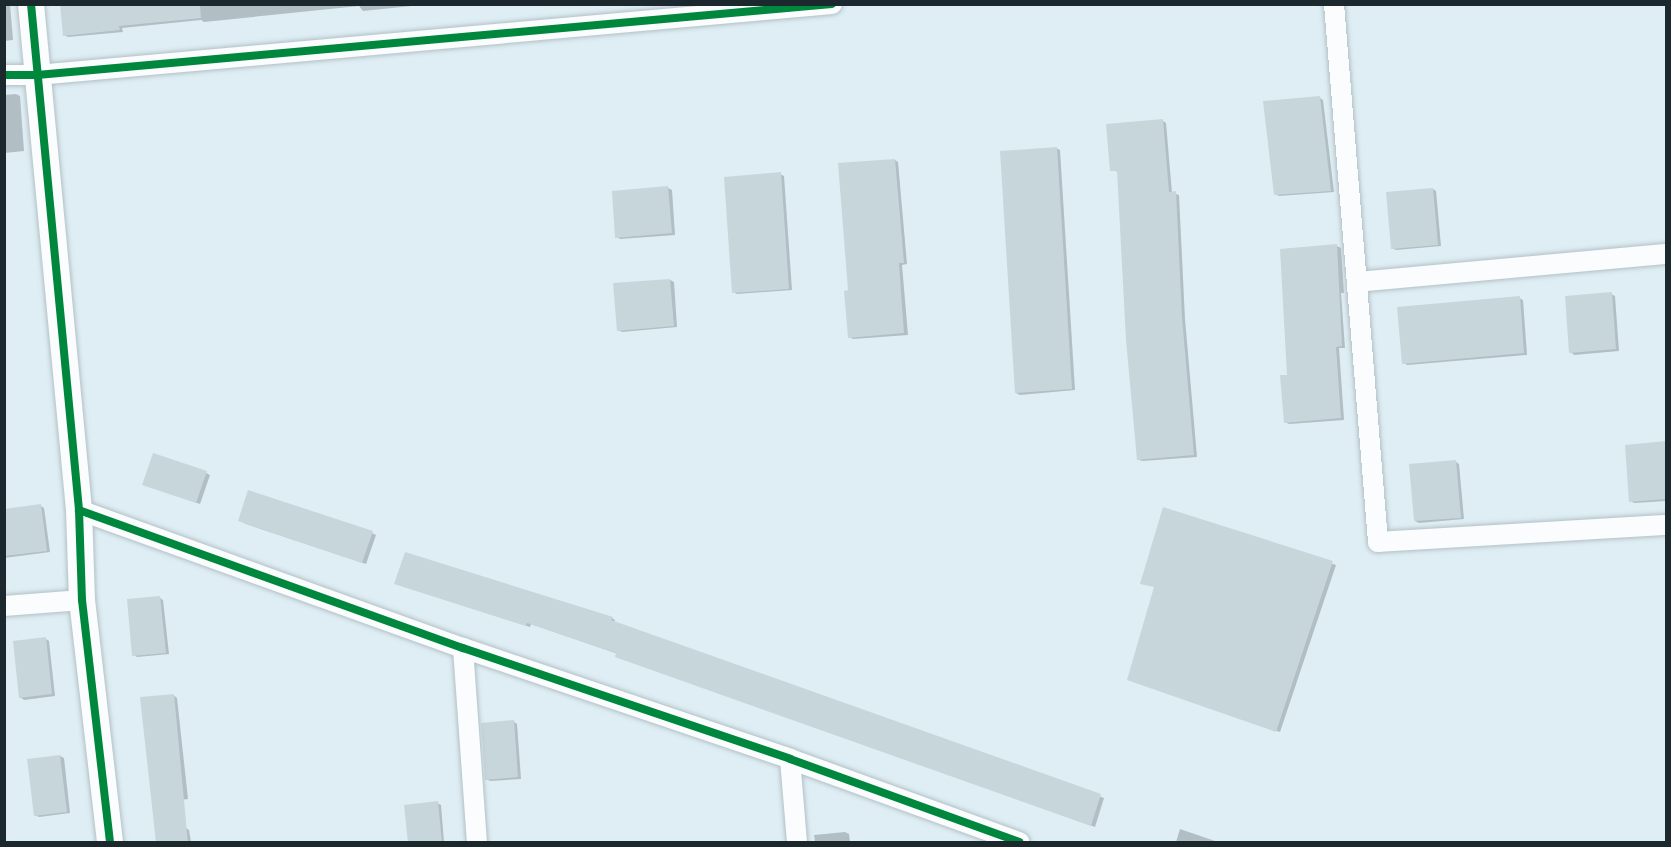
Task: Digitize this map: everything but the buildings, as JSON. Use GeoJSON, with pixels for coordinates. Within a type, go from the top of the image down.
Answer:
{"type":"FeatureCollection","features":[{"type":"Feature","properties":{"kind":"street"},"geometry":{"type":"LineString","coordinates":[[31,4],[79,510],[82,600],[110,843]]}},
{"type":"Feature","properties":{"kind":"street"},"geometry":{"type":"LineString","coordinates":[[4,75],[37,75],[832,4]]}},
{"type":"Feature","properties":{"kind":"street"},"geometry":{"type":"LineString","coordinates":[[1335,4],[1378,542],[1666,525]]}},
{"type":"Feature","properties":{"kind":"street"},"geometry":{"type":"LineString","coordinates":[[1357,282],[1666,254]]}},
{"type":"Feature","properties":{"kind":"street"},"geometry":{"type":"LineString","coordinates":[[79,510],[463,648],[790,759],[1019,843]]}},
{"type":"Feature","properties":{"kind":"street"},"geometry":{"type":"LineString","coordinates":[[4,606],[82,600]]}},
{"type":"Feature","properties":{"kind":"street"},"geometry":{"type":"LineString","coordinates":[[463,648],[477,843]]}},
{"type":"Feature","properties":{"kind":"street"},"geometry":{"type":"LineString","coordinates":[[790,759],[797,843]]}},
{"type":"Feature","properties":{"kind":"cycle path"},"geometry":{"type":"LineString","coordinates":[[31,4],[79,510],[82,600],[110,842]]}},
{"type":"Feature","properties":{"kind":"cycle path"},"geometry":{"type":"LineString","coordinates":[[4,75],[37,75],[832,4]]}},
{"type":"Feature","properties":{"kind":"cycle path"},"geometry":{"type":"LineString","coordinates":[[79,510],[463,648],[790,759],[1019,842]]}}]}
